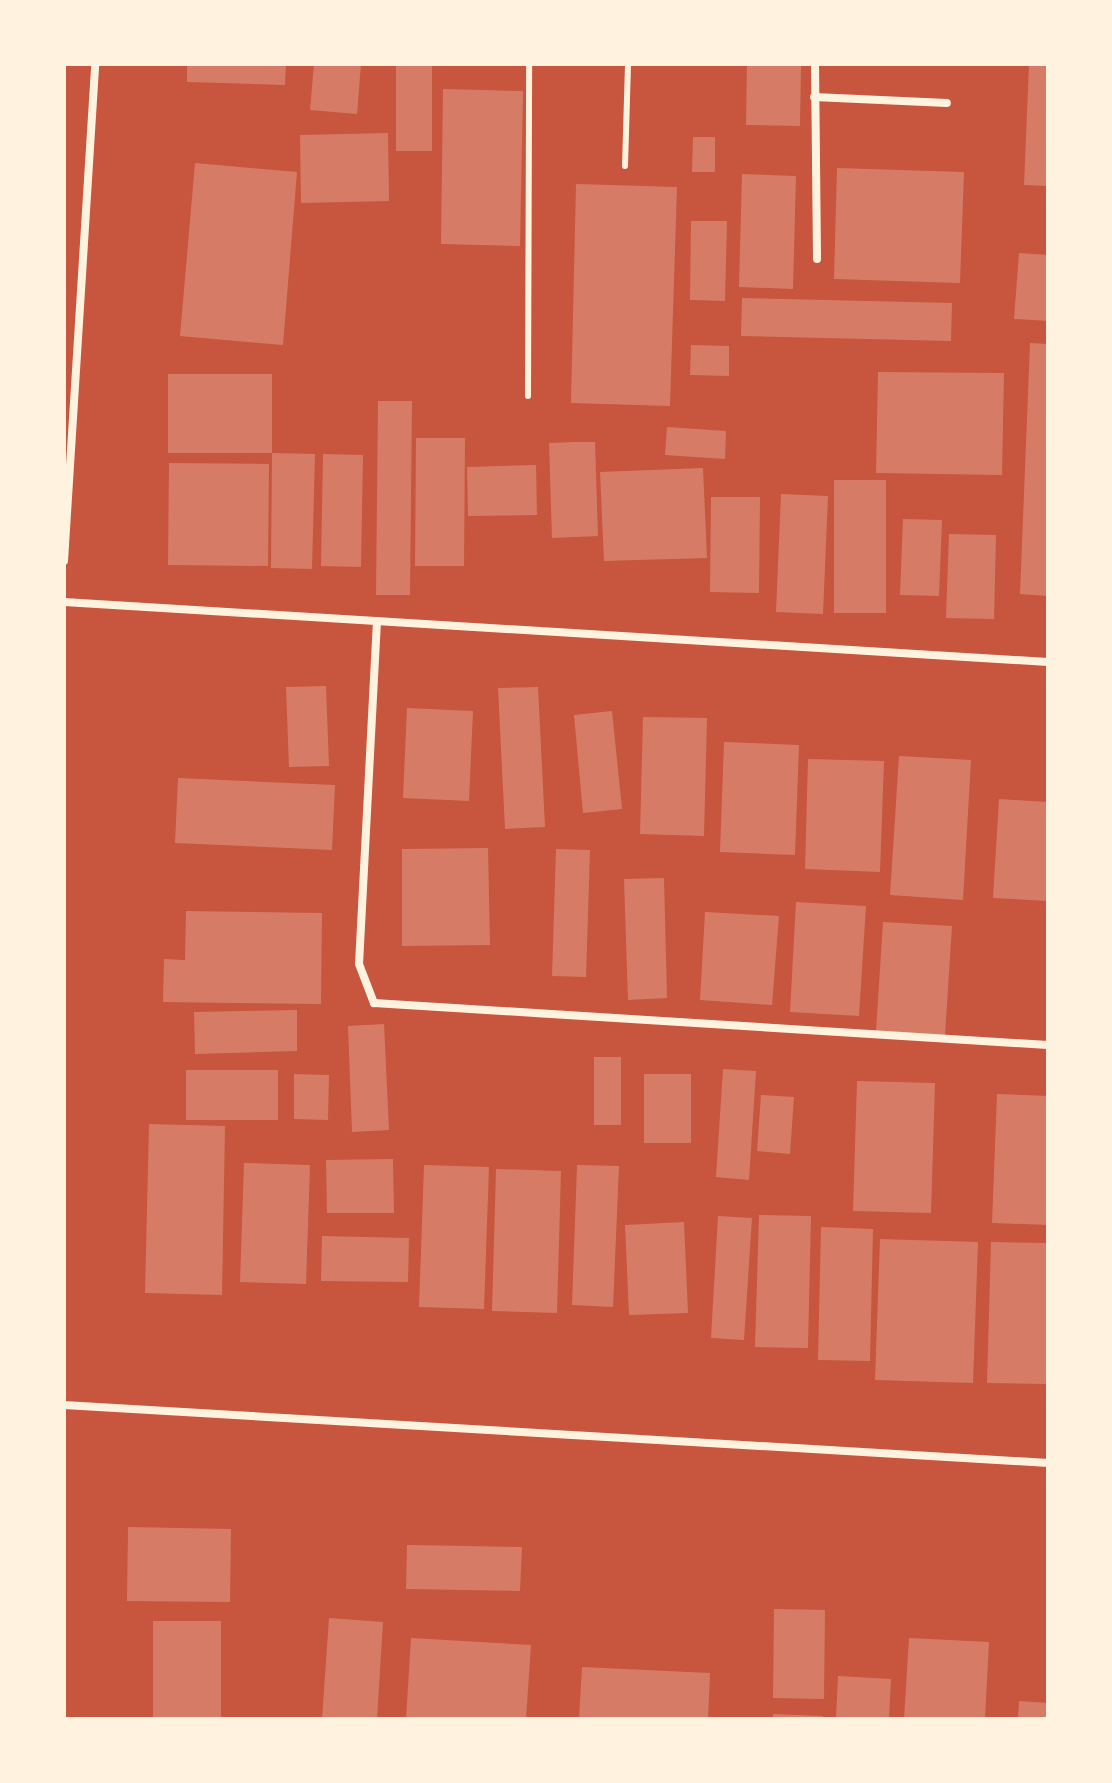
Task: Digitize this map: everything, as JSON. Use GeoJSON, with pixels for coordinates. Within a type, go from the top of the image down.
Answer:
{"type":"FeatureCollection","features":[{"type":"Feature","properties":{"kind":"street"},"geometry":{"type":"LineString","coordinates":[[64,561],[95,64]]}},
{"type":"Feature","properties":{"kind":"street"},"geometry":{"type":"LineString","coordinates":[[815,64],[817,259]]}},
{"type":"Feature","properties":{"kind":"street"},"geometry":{"type":"LineString","coordinates":[[814,97],[947,103]]}},
{"type":"Feature","properties":{"kind":"street"},"geometry":{"type":"LineString","coordinates":[[64,602],[1048,662]]}},
{"type":"Feature","properties":{"kind":"street"},"geometry":{"type":"LineString","coordinates":[[377,621],[359,964],[374,1003],[1048,1045]]}},
{"type":"Feature","properties":{"kind":"street"},"geometry":{"type":"LineString","coordinates":[[64,1405],[1048,1463]]}},
{"type":"Feature","properties":{"kind":"lane"},"geometry":{"type":"LineString","coordinates":[[528,396],[529,64]]}},
{"type":"Feature","properties":{"kind":"lane"},"geometry":{"type":"LineString","coordinates":[[625,166],[628,64]]}},
{"type":"Feature","properties":{"kind":"building"},"geometry":{"type":"Polygon","coordinates":[[[187,64],[286,64],[285,85],[187,82],[187,64]]]}},
{"type":"Feature","properties":{"kind":"building"},"geometry":{"type":"Polygon","coordinates":[[[314,64],[361,64],[357,114],[310,110],[314,64]]]}},
{"type":"Feature","properties":{"kind":"building"},"geometry":{"type":"Polygon","coordinates":[[[396,64],[432,64],[432,151],[396,151],[396,64]]]}},
{"type":"Feature","properties":{"kind":"building"},"geometry":{"type":"Polygon","coordinates":[[[747,64],[801,64],[800,126],[746,125],[747,64]]]}},
{"type":"Feature","properties":{"kind":"building"},"geometry":{"type":"Polygon","coordinates":[[[1029,64],[1048,64],[1048,186],[1024,185],[1029,64]]]}},
{"type":"Feature","properties":{"kind":"building"},"geometry":{"type":"Polygon","coordinates":[[[443,89],[523,91],[520,246],[441,244],[443,89]]]}},
{"type":"Feature","properties":{"kind":"building"},"geometry":{"type":"Polygon","coordinates":[[[388,133],[389,201],[301,203],[300,135],[388,133]]]}},
{"type":"Feature","properties":{"kind":"building"},"geometry":{"type":"Polygon","coordinates":[[[693,137],[715,137],[715,172],[692,172],[693,137]]]}},
{"type":"Feature","properties":{"kind":"building"},"geometry":{"type":"Polygon","coordinates":[[[195,163],[297,172],[283,345],[180,336],[195,163]]]}},
{"type":"Feature","properties":{"kind":"building"},"geometry":{"type":"Polygon","coordinates":[[[837,168],[964,172],[960,283],[834,279],[837,168]]]}},
{"type":"Feature","properties":{"kind":"building"},"geometry":{"type":"Polygon","coordinates":[[[742,174],[796,176],[793,289],[739,287],[742,174]]]}},
{"type":"Feature","properties":{"kind":"building"},"geometry":{"type":"Polygon","coordinates":[[[576,184],[677,187],[670,406],[571,403],[576,184]]]}},
{"type":"Feature","properties":{"kind":"building"},"geometry":{"type":"Polygon","coordinates":[[[691,221],[727,221],[725,301],[690,300],[691,221]]]}},
{"type":"Feature","properties":{"kind":"building"},"geometry":{"type":"Polygon","coordinates":[[[1019,253],[1048,255],[1048,321],[1014,319],[1019,253]]]}},
{"type":"Feature","properties":{"kind":"building"},"geometry":{"type":"Polygon","coordinates":[[[742,298],[952,303],[951,341],[741,336],[742,298]]]}},
{"type":"Feature","properties":{"kind":"building"},"geometry":{"type":"Polygon","coordinates":[[[1030,343],[1048,344],[1048,596],[1020,594],[1030,343]]]}},
{"type":"Feature","properties":{"kind":"building"},"geometry":{"type":"Polygon","coordinates":[[[691,345],[729,346],[729,376],[690,375],[691,345]]]}},
{"type":"Feature","properties":{"kind":"building"},"geometry":{"type":"Polygon","coordinates":[[[878,372],[1004,373],[1002,475],[876,473],[878,372]]]}},
{"type":"Feature","properties":{"kind":"building"},"geometry":{"type":"Polygon","coordinates":[[[168,374],[272,374],[272,453],[168,453],[168,374]]]}},
{"type":"Feature","properties":{"kind":"building"},"geometry":{"type":"Polygon","coordinates":[[[378,401],[412,401],[410,595],[376,595],[378,401]]]}},
{"type":"Feature","properties":{"kind":"building"},"geometry":{"type":"Polygon","coordinates":[[[667,427],[726,431],[725,459],[665,455],[667,427]]]}},
{"type":"Feature","properties":{"kind":"building"},"geometry":{"type":"Polygon","coordinates":[[[416,438],[465,438],[464,566],[415,566],[416,438]]]}},
{"type":"Feature","properties":{"kind":"building"},"geometry":{"type":"Polygon","coordinates":[[[595,442],[598,536],[552,538],[549,443],[595,442]]]}},
{"type":"Feature","properties":{"kind":"building"},"geometry":{"type":"Polygon","coordinates":[[[272,453],[315,454],[312,569],[271,568],[272,453]]]}},
{"type":"Feature","properties":{"kind":"building"},"geometry":{"type":"Polygon","coordinates":[[[323,454],[363,455],[361,567],[321,566],[323,454]]]}},
{"type":"Feature","properties":{"kind":"building"},"geometry":{"type":"Polygon","coordinates":[[[169,463],[269,464],[268,566],[168,565],[169,463]]]}},
{"type":"Feature","properties":{"kind":"building"},"geometry":{"type":"Polygon","coordinates":[[[536,465],[537,515],[468,516],[467,467],[536,465]]]}},
{"type":"Feature","properties":{"kind":"building"},"geometry":{"type":"Polygon","coordinates":[[[703,468],[707,558],[604,561],[600,472],[703,468]]]}},
{"type":"Feature","properties":{"kind":"building"},"geometry":{"type":"Polygon","coordinates":[[[834,480],[886,480],[886,613],[834,613],[834,480]]]}},
{"type":"Feature","properties":{"kind":"building"},"geometry":{"type":"Polygon","coordinates":[[[781,494],[828,496],[823,614],[776,612],[781,494]]]}},
{"type":"Feature","properties":{"kind":"building"},"geometry":{"type":"Polygon","coordinates":[[[711,497],[760,497],[759,593],[710,592],[711,497]]]}},
{"type":"Feature","properties":{"kind":"building"},"geometry":{"type":"Polygon","coordinates":[[[903,519],[942,520],[939,596],[900,595],[903,519]]]}},
{"type":"Feature","properties":{"kind":"building"},"geometry":{"type":"Polygon","coordinates":[[[949,534],[996,535],[994,619],[946,618],[949,534]]]}},
{"type":"Feature","properties":{"kind":"building"},"geometry":{"type":"Polygon","coordinates":[[[326,686],[329,766],[289,767],[286,687],[326,686]]]}},
{"type":"Feature","properties":{"kind":"building"},"geometry":{"type":"Polygon","coordinates":[[[538,687],[545,827],[505,829],[498,688],[538,687]]]}},
{"type":"Feature","properties":{"kind":"building"},"geometry":{"type":"Polygon","coordinates":[[[407,708],[473,711],[469,801],[403,798],[407,708]]]}},
{"type":"Feature","properties":{"kind":"building"},"geometry":{"type":"Polygon","coordinates":[[[612,711],[622,809],[583,813],[574,715],[612,711]]]}},
{"type":"Feature","properties":{"kind":"building"},"geometry":{"type":"Polygon","coordinates":[[[643,717],[707,718],[704,836],[640,834],[643,717]]]}},
{"type":"Feature","properties":{"kind":"building"},"geometry":{"type":"Polygon","coordinates":[[[724,742],[799,745],[795,855],[720,852],[724,742]]]}},
{"type":"Feature","properties":{"kind":"building"},"geometry":{"type":"Polygon","coordinates":[[[899,756],[971,760],[963,900],[890,895],[899,756]]]}},
{"type":"Feature","properties":{"kind":"building"},"geometry":{"type":"Polygon","coordinates":[[[808,759],[884,761],[880,872],[805,869],[808,759]]]}},
{"type":"Feature","properties":{"kind":"building"},"geometry":{"type":"Polygon","coordinates":[[[178,778],[335,785],[332,850],[175,843],[178,778]]]}},
{"type":"Feature","properties":{"kind":"building"},"geometry":{"type":"Polygon","coordinates":[[[999,799],[1048,802],[1048,901],[993,898],[999,799]]]}},
{"type":"Feature","properties":{"kind":"building"},"geometry":{"type":"Polygon","coordinates":[[[488,848],[490,945],[402,946],[402,849],[488,848]]]}},
{"type":"Feature","properties":{"kind":"building"},"geometry":{"type":"Polygon","coordinates":[[[556,849],[590,850],[586,977],[552,976],[556,849]]]}},
{"type":"Feature","properties":{"kind":"building"},"geometry":{"type":"Polygon","coordinates":[[[664,878],[667,998],[628,1000],[624,879],[664,878]]]}},
{"type":"Feature","properties":{"kind":"building"},"geometry":{"type":"Polygon","coordinates":[[[796,902],[866,906],[859,1016],[790,1012],[796,902]]]}},
{"type":"Feature","properties":{"kind":"building"},"geometry":{"type":"Polygon","coordinates":[[[186,911],[322,913],[321,1004],[163,1002],[164,959],[185,960],[186,911]]]}},
{"type":"Feature","properties":{"kind":"building"},"geometry":{"type":"Polygon","coordinates":[[[705,912],[779,916],[772,1005],[700,1000],[705,912]]]}},
{"type":"Feature","properties":{"kind":"building"},"geometry":{"type":"Polygon","coordinates":[[[883,922],[952,926],[945,1035],[876,1031],[883,922]]]}},
{"type":"Feature","properties":{"kind":"building"},"geometry":{"type":"Polygon","coordinates":[[[297,1010],[297,1051],[195,1054],[194,1012],[297,1010]]]}},
{"type":"Feature","properties":{"kind":"building"},"geometry":{"type":"Polygon","coordinates":[[[384,1024],[389,1130],[352,1132],[348,1026],[384,1024]]]}},
{"type":"Feature","properties":{"kind":"building"},"geometry":{"type":"Polygon","coordinates":[[[594,1057],[621,1057],[621,1125],[594,1125],[594,1057]]]}},
{"type":"Feature","properties":{"kind":"building"},"geometry":{"type":"Polygon","coordinates":[[[723,1069],[756,1071],[749,1180],[716,1177],[723,1069]]]}},
{"type":"Feature","properties":{"kind":"building"},"geometry":{"type":"Polygon","coordinates":[[[186,1070],[278,1070],[278,1120],[186,1120],[186,1070]]]}},
{"type":"Feature","properties":{"kind":"building"},"geometry":{"type":"Polygon","coordinates":[[[294,1074],[329,1075],[328,1120],[294,1119],[294,1074]]]}},
{"type":"Feature","properties":{"kind":"building"},"geometry":{"type":"Polygon","coordinates":[[[644,1074],[691,1074],[691,1143],[644,1143],[644,1074]]]}},
{"type":"Feature","properties":{"kind":"building"},"geometry":{"type":"Polygon","coordinates":[[[857,1081],[935,1083],[931,1213],[853,1211],[857,1081]]]}},
{"type":"Feature","properties":{"kind":"building"},"geometry":{"type":"Polygon","coordinates":[[[997,1094],[1048,1096],[1048,1225],[992,1223],[997,1094]]]}},
{"type":"Feature","properties":{"kind":"building"},"geometry":{"type":"Polygon","coordinates":[[[761,1095],[794,1097],[790,1154],[757,1151],[761,1095]]]}},
{"type":"Feature","properties":{"kind":"building"},"geometry":{"type":"Polygon","coordinates":[[[149,1124],[225,1126],[222,1295],[145,1293],[149,1124]]]}},
{"type":"Feature","properties":{"kind":"building"},"geometry":{"type":"Polygon","coordinates":[[[393,1159],[394,1213],[327,1213],[326,1160],[393,1159]]]}},
{"type":"Feature","properties":{"kind":"building"},"geometry":{"type":"Polygon","coordinates":[[[244,1163],[310,1165],[306,1284],[240,1282],[244,1163]]]}},
{"type":"Feature","properties":{"kind":"building"},"geometry":{"type":"Polygon","coordinates":[[[424,1165],[489,1167],[484,1309],[419,1307],[424,1165]]]}},
{"type":"Feature","properties":{"kind":"building"},"geometry":{"type":"Polygon","coordinates":[[[577,1165],[619,1166],[613,1307],[572,1305],[577,1165]]]}},
{"type":"Feature","properties":{"kind":"building"},"geometry":{"type":"Polygon","coordinates":[[[496,1169],[561,1171],[557,1313],[492,1311],[496,1169]]]}},
{"type":"Feature","properties":{"kind":"building"},"geometry":{"type":"Polygon","coordinates":[[[759,1215],[811,1216],[808,1348],[755,1347],[759,1215]]]}},
{"type":"Feature","properties":{"kind":"building"},"geometry":{"type":"Polygon","coordinates":[[[718,1216],[752,1218],[744,1340],[711,1338],[718,1216]]]}},
{"type":"Feature","properties":{"kind":"building"},"geometry":{"type":"Polygon","coordinates":[[[684,1222],[688,1313],[629,1315],[625,1225],[684,1222]]]}},
{"type":"Feature","properties":{"kind":"building"},"geometry":{"type":"Polygon","coordinates":[[[821,1227],[873,1229],[870,1361],[818,1360],[821,1227]]]}},
{"type":"Feature","properties":{"kind":"building"},"geometry":{"type":"Polygon","coordinates":[[[322,1236],[409,1238],[408,1282],[321,1281],[322,1236]]]}},
{"type":"Feature","properties":{"kind":"building"},"geometry":{"type":"Polygon","coordinates":[[[880,1239],[978,1242],[973,1383],[875,1380],[880,1239]]]}},
{"type":"Feature","properties":{"kind":"building"},"geometry":{"type":"Polygon","coordinates":[[[991,1242],[1048,1243],[1048,1384],[987,1383],[991,1242]]]}},
{"type":"Feature","properties":{"kind":"building"},"geometry":{"type":"Polygon","coordinates":[[[128,1527],[231,1529],[230,1602],[127,1601],[128,1527]]]}},
{"type":"Feature","properties":{"kind":"building"},"geometry":{"type":"Polygon","coordinates":[[[407,1545],[522,1547],[520,1591],[406,1589],[407,1545]]]}},
{"type":"Feature","properties":{"kind":"building"},"geometry":{"type":"Polygon","coordinates":[[[774,1609],[825,1610],[824,1699],[773,1698],[774,1609]]]}},
{"type":"Feature","properties":{"kind":"building"},"geometry":{"type":"Polygon","coordinates":[[[329,1618],[383,1622],[377,1719],[322,1719],[329,1618]]]}},
{"type":"Feature","properties":{"kind":"building"},"geometry":{"type":"Polygon","coordinates":[[[153,1621],[221,1621],[221,1719],[153,1719],[153,1621]]]}},
{"type":"Feature","properties":{"kind":"building"},"geometry":{"type":"Polygon","coordinates":[[[411,1638],[531,1645],[526,1719],[406,1719],[411,1638]]]}},
{"type":"Feature","properties":{"kind":"building"},"geometry":{"type":"Polygon","coordinates":[[[909,1638],[989,1642],[985,1719],[904,1719],[909,1638]]]}},
{"type":"Feature","properties":{"kind":"building"},"geometry":{"type":"Polygon","coordinates":[[[582,1667],[710,1673],[708,1719],[579,1719],[582,1667]]]}},
{"type":"Feature","properties":{"kind":"building"},"geometry":{"type":"Polygon","coordinates":[[[838,1676],[891,1679],[889,1719],[836,1719],[838,1676]]]}},
{"type":"Feature","properties":{"kind":"building"},"geometry":{"type":"Polygon","coordinates":[[[1019,1701],[1048,1703],[1048,1719],[1018,1719],[1019,1701]]]}},
{"type":"Feature","properties":{"kind":"building"},"geometry":{"type":"Polygon","coordinates":[[[773,1714],[823,1716],[823,1719],[773,1719],[773,1714]]]}}]}
